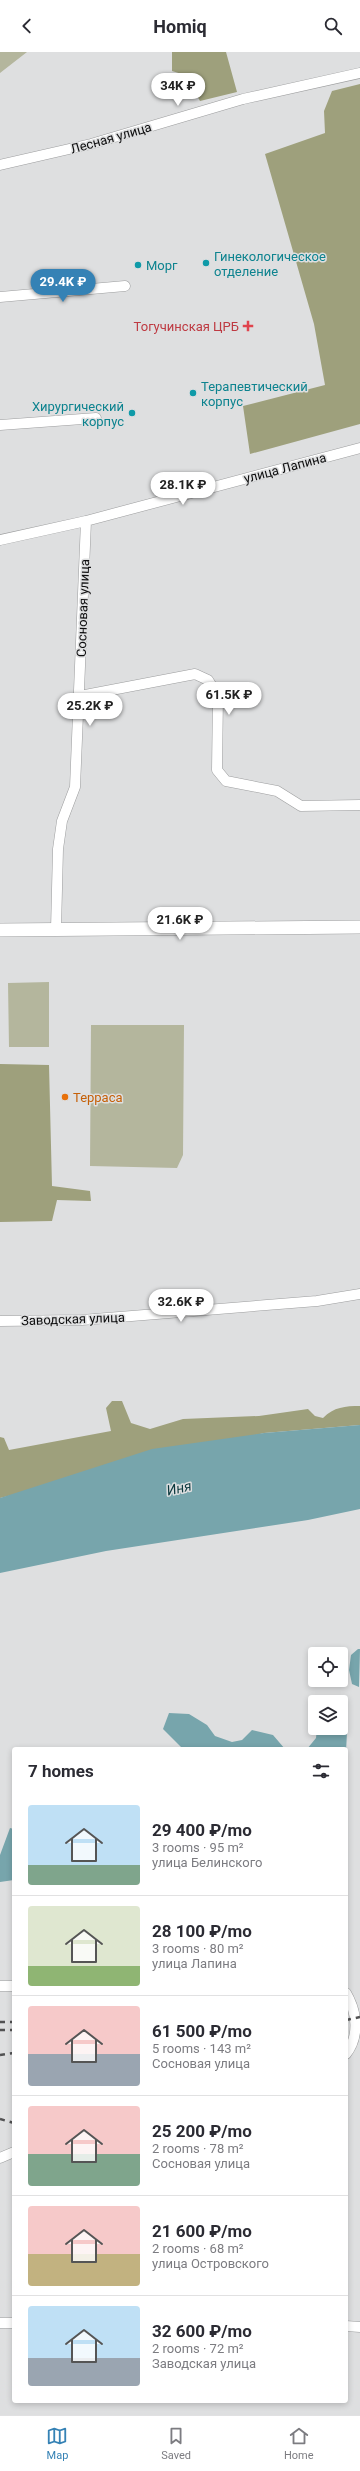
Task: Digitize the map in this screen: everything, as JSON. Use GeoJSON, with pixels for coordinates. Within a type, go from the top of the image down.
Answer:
{"type":"FeatureCollection","features":[{"type":"Feature","properties":{"kind":"street","name":"Лесная улица"},"geometry":{"type":"LineString","coordinates":[[0,165],[90,144],[242,99],[360,73]]}},
{"type":"Feature","properties":{"kind":"street"},"geometry":{"type":"LineString","coordinates":[[0,297],[125,286]]}},
{"type":"Feature","properties":{"kind":"street"},"geometry":{"type":"LineString","coordinates":[[0,425],[96,418]]}},
{"type":"Feature","properties":{"kind":"street","name":"улица Лапина"},"geometry":{"type":"LineString","coordinates":[[0,540],[86,521],[360,448]]}},
{"type":"Feature","properties":{"kind":"street","name":"Сосновая улица"},"geometry":{"type":"LineString","coordinates":[[56,929],[58,849],[62,821],[76,787],[86,521]]}},
{"type":"Feature","properties":{"kind":"street"},"geometry":{"type":"LineString","coordinates":[[80,696],[195,674],[208,680],[218,696],[217,770],[226,780],[277,791],[301,806],[360,805]]}},
{"type":"Feature","properties":{"kind":"street"},"geometry":{"type":"LineString","coordinates":[[0,930],[360,927]]}},
{"type":"Feature","properties":{"kind":"street","name":"Заводская улица"},"geometry":{"type":"LineString","coordinates":[[0,1321],[82,1320],[317,1301],[360,1294]]}},
{"type":"Feature","properties":{"kind":"street"},"geometry":{"type":"LineString","coordinates":[[0,1986],[12,1986]]}},
{"type":"Feature","properties":{"kind":"street"},"geometry":{"type":"LineString","coordinates":[[348,1998],[354,2013],[356,2030],[352,2045],[348,2051]]}},
{"type":"Feature","properties":{"kind":"street"},"geometry":{"type":"LineString","coordinates":[[0,2158],[12,2153]]}},
{"type":"Feature","properties":{"kind":"street"},"geometry":{"type":"LineString","coordinates":[[0,2324],[12,2323]]}},
{"type":"Feature","properties":{"kind":"street"},"geometry":{"type":"LineString","coordinates":[[348,2326],[360,2327]]}},
{"type":"Feature","properties":{"kind":"green space"},"geometry":{"type":"Polygon","coordinates":[[[0,52],[27,52],[0,73],[0,52]]]}},
{"type":"Feature","properties":{"kind":"green space"},"geometry":{"type":"Polygon","coordinates":[[[172,52],[226,52],[237,92],[200,101],[185,75],[172,71],[172,52]]]}},
{"type":"Feature","properties":{"kind":"green space"},"geometry":{"type":"Polygon","coordinates":[[[360,84],[360,424],[250,454],[243,406],[325,385],[314,324],[265,154],[325,133],[324,111],[332,91],[360,84]]]}},
{"type":"Feature","properties":{"kind":"green space"},"geometry":{"type":"Polygon","coordinates":[[[49,982],[49,1047],[9,1047],[8,983],[49,982]]]}},
{"type":"Feature","properties":{"kind":"green space"},"geometry":{"type":"Polygon","coordinates":[[[91,1025],[184,1025],[183,1155],[177,1168],[90,1166],[91,1025]]]}},
{"type":"Feature","properties":{"kind":"green space"},"geometry":{"type":"Polygon","coordinates":[[[0,1064],[49,1065],[52,1186],[90,1191],[91,1201],[57,1200],[52,1221],[0,1222],[0,1064]]]}},
{"type":"Feature","properties":{"kind":"green space"},"geometry":{"type":"Polygon","coordinates":[[[112,1401],[122,1401],[131,1423],[150,1429],[183,1419],[259,1416],[308,1409],[315,1416],[323,1418],[331,1411],[336,1409],[355,1406],[360,1406],[360,1425],[264,1433],[0,1498],[0,1437],[4,1438],[9,1450],[111,1431],[106,1408],[112,1401]]]}},
{"type":"Feature","properties":{"kind":"water","name":"Иня"},"geometry":{"type":"Polygon","coordinates":[[[360,1425],[360,1509],[308,1520],[106,1551],[0,1573],[0,1498],[152,1449],[264,1433],[360,1425]]]}},
{"type":"Feature","properties":{"kind":"water"},"geometry":{"type":"Polygon","coordinates":[[[360,1649],[359,1687],[352,1684],[349,1670],[351,1655],[360,1649]]]}},
{"type":"Feature","properties":{"kind":"water"},"geometry":{"type":"Polygon","coordinates":[[[169,1713],[189,1714],[207,1725],[215,1736],[232,1742],[242,1740],[252,1730],[273,1735],[283,1747],[181,1747],[163,1729],[169,1713]]]}},
{"type":"Feature","properties":{"kind":"water"},"geometry":{"type":"Polygon","coordinates":[[[316,1735],[347,1735],[346,1747],[309,1747],[316,1738],[316,1735]]]}},
{"type":"Feature","properties":{"kind":"water"},"geometry":{"type":"Polygon","coordinates":[[[10,1828],[12,1828],[12,1880],[0,1882],[0,1855],[10,1828]]]}},
{"type":"Feature","properties":{"kind":"railway"},"geometry":{"type":"LineString","coordinates":[[348,2020],[360,2017]]}},
{"type":"Feature","properties":{"kind":"railway"},"geometry":{"type":"LineString","coordinates":[[0,2022],[12,2022]]}},
{"type":"Feature","properties":{"kind":"railway"},"geometry":{"type":"LineString","coordinates":[[0,2030],[12,2030]]}},
{"type":"Feature","properties":{"kind":"railway"},"geometry":{"type":"LineString","coordinates":[[0,2055],[12,2053]]}},
{"type":"Feature","properties":{"kind":"railway"},"geometry":{"type":"LineString","coordinates":[[0,2119],[12,2122]]}},
{"type":"Feature","properties":{"kind":"place","name":"Гинекологическое отделение"},"geometry":{"type":"Point","coordinates":[206,263]}},
{"type":"Feature","properties":{"kind":"place","name":"Морг"},"geometry":{"type":"Point","coordinates":[138,265]}},
{"type":"Feature","properties":{"kind":"place","name":"Тогучинская ЦРБ"},"geometry":{"type":"Point","coordinates":[248,326]}},
{"type":"Feature","properties":{"kind":"place","name":"Терапевтический корпус"},"geometry":{"type":"Point","coordinates":[193,393]}},
{"type":"Feature","properties":{"kind":"place","name":"Хирургический корпус"},"geometry":{"type":"Point","coordinates":[132,413]}},
{"type":"Feature","properties":{"kind":"place","name":"Терраса"},"geometry":{"type":"Point","coordinates":[65,1097]}}]}
